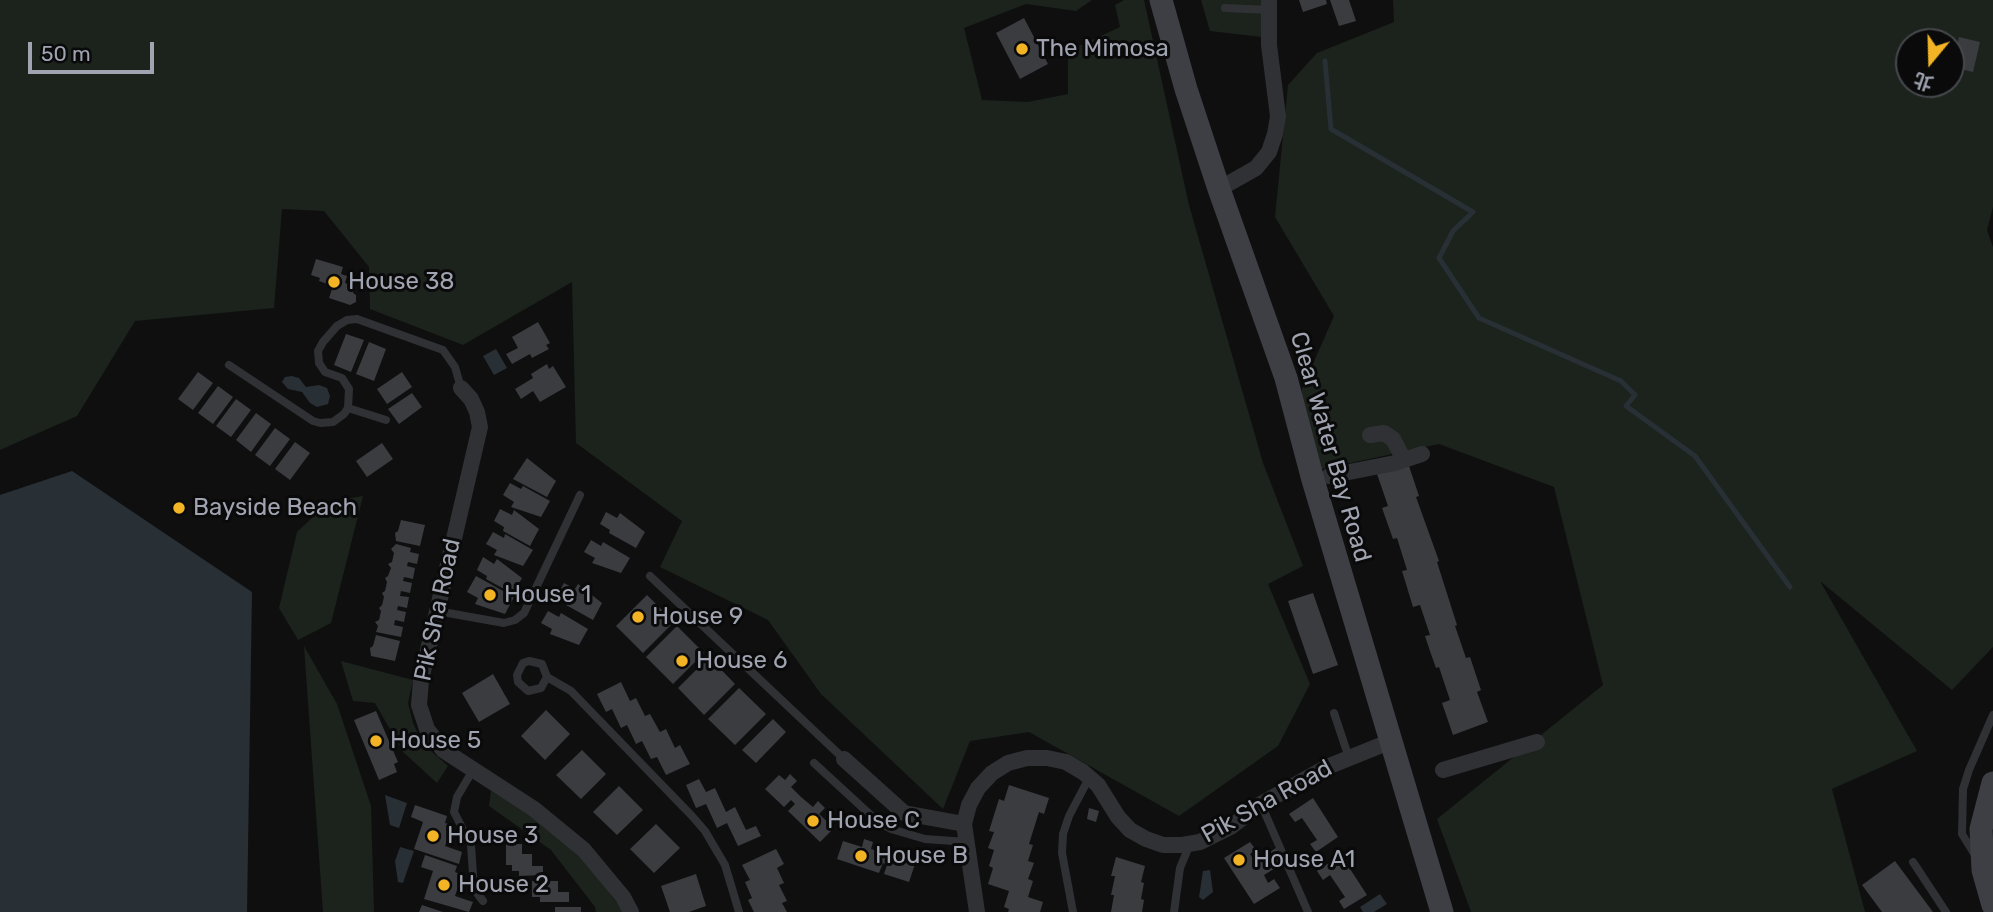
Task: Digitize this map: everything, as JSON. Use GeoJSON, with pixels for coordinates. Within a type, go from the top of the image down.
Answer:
{"type":"FeatureCollection","features":[{"type":"Feature","properties":{"kind":"main road","name":"Clear Water Bay Road"},"geometry":{"type":"LineString","coordinates":[[1161,0],[1186,89],[1219,189],[1286,378],[1389,742],[1442,912]]}},
{"type":"Feature","properties":{"kind":"main road"},"geometry":{"type":"LineString","coordinates":[[1993,783],[1981,829],[1983,870],[1993,905]]}},
{"type":"Feature","properties":{"kind":"street"},"geometry":{"type":"LineString","coordinates":[[1219,189],[1256,168],[1269,152],[1275,134],[1278,116],[1269,45],[1269,5]]}},
{"type":"Feature","properties":{"kind":"street","name":"Pik Sha Road"},"geometry":{"type":"LineString","coordinates":[[461,388],[478,412],[480,427],[436,610],[421,680],[419,705],[427,729],[443,750],[534,809],[584,850],[623,897],[631,912]]}},
{"type":"Feature","properties":{"kind":"street"},"geometry":{"type":"LineString","coordinates":[[1370,435],[1384,433],[1393,439],[1404,460]]}},
{"type":"Feature","properties":{"kind":"street"},"geometry":{"type":"LineString","coordinates":[[1329,476],[1422,454]]}},
{"type":"Feature","properties":{"kind":"street","name":"Pik Sha Road"},"geometry":{"type":"LineString","coordinates":[[977,912],[964,824],[969,805],[978,788],[992,774],[1008,764],[1027,758],[1066,762],[1098,785],[1118,817],[1130,830],[1163,845],[1190,844],[1200,842],[1232,826],[1261,804],[1300,781],[1389,742]]}},
{"type":"Feature","properties":{"kind":"street"},"geometry":{"type":"LineString","coordinates":[[1443,771],[1537,742]]}},
{"type":"Feature","properties":{"kind":"street"},"geometry":{"type":"LineString","coordinates":[[844,759],[904,813],[964,824]]}},
{"type":"Feature","properties":{"kind":"lane"},"geometry":{"type":"LineString","coordinates":[[1225,9],[1269,5]]}},
{"type":"Feature","properties":{"kind":"lane"},"geometry":{"type":"LineString","coordinates":[[229,365],[313,421],[333,422],[344,414],[351,395],[342,378],[325,372],[319,363],[318,351],[323,342],[346,320],[357,319],[443,350],[455,367],[461,388]]}},
{"type":"Feature","properties":{"kind":"lane"},"geometry":{"type":"LineString","coordinates":[[348,408],[386,420]]}},
{"type":"Feature","properties":{"kind":"lane"},"geometry":{"type":"LineString","coordinates":[[436,610],[504,623],[515,620],[524,612],[580,495]]}},
{"type":"Feature","properties":{"kind":"lane"},"geometry":{"type":"LineString","coordinates":[[650,576],[844,759]]}},
{"type":"Feature","properties":{"kind":"lane"},"geometry":{"type":"LineString","coordinates":[[547,677],[571,691],[705,831],[725,865],[739,912]]}},
{"type":"Feature","properties":{"kind":"lane"},"geometry":{"type":"LineString","coordinates":[[1334,713],[1349,758]]}},
{"type":"Feature","properties":{"kind":"lane"},"geometry":{"type":"LineString","coordinates":[[1983,870],[1962,834],[1964,789],[1969,770],[1993,715]]}},
{"type":"Feature","properties":{"kind":"lane"},"geometry":{"type":"LineString","coordinates":[[814,763],[876,820],[891,829],[925,839],[967,842]]}},
{"type":"Feature","properties":{"kind":"lane"},"geometry":{"type":"LineString","coordinates":[[473,770],[457,797],[454,812],[471,845],[474,889],[483,901]]}},
{"type":"Feature","properties":{"kind":"lane"},"geometry":{"type":"LineString","coordinates":[[1073,912],[1062,853],[1063,834],[1069,816],[1089,778]]}},
{"type":"Feature","properties":{"kind":"lane"},"geometry":{"type":"LineString","coordinates":[[1261,804],[1308,912]]}},
{"type":"Feature","properties":{"kind":"lane"},"geometry":{"type":"LineString","coordinates":[[1174,912],[1180,868],[1190,844]]}},
{"type":"Feature","properties":{"kind":"lane"},"geometry":{"type":"LineString","coordinates":[[1913,862],[1946,912]]}},
{"type":"Feature","properties":{"kind":"shaded area"},"geometry":{"type":"Polygon","coordinates":[[[0,0],[1092,0],[1076,11],[1026,4],[964,28],[982,100],[1028,102],[1068,94],[1068,51],[1120,27],[1115,5],[1124,0],[1144,0],[1189,205],[1263,463],[1303,566],[1268,584],[1310,684],[1278,746],[1179,816],[1029,732],[970,741],[943,809],[821,694],[768,620],[660,567],[682,521],[576,443],[572,282],[463,345],[370,309],[369,267],[324,211],[282,209],[274,308],[135,321],[77,416],[0,450],[0,0]]]}},
{"type":"Feature","properties":{"kind":"shaded area"},"geometry":{"type":"Polygon","coordinates":[[[1201,0],[1263,0],[1262,37],[1210,31],[1201,0]]]}},
{"type":"Feature","properties":{"kind":"shaded area"},"geometry":{"type":"Polygon","coordinates":[[[1393,0],[1993,0],[1993,207],[1987,230],[1993,247],[1993,647],[1952,690],[1820,581],[1917,751],[1832,789],[1865,912],[1471,912],[1437,819],[1603,685],[1554,487],[1439,444],[1313,471],[1299,396],[1334,316],[1275,217],[1288,85],[1317,53],[1394,22],[1393,0]]]}},
{"type":"Feature","properties":{"kind":"shaded area"},"geometry":{"type":"Polygon","coordinates":[[[496,349],[507,368],[494,375],[483,356],[496,349]]]}},
{"type":"Feature","properties":{"kind":"shaded area"},"geometry":{"type":"Polygon","coordinates":[[[285,377],[299,378],[306,387],[319,385],[327,388],[330,396],[328,404],[317,407],[310,403],[302,392],[288,389],[282,382],[285,377]]]}},
{"type":"Feature","properties":{"kind":"shaded area"},"geometry":{"type":"Polygon","coordinates":[[[72,471],[252,592],[247,912],[0,912],[0,495],[72,471]]]}},
{"type":"Feature","properties":{"kind":"shaded area"},"geometry":{"type":"Polygon","coordinates":[[[363,496],[331,623],[298,640],[279,608],[297,532],[329,502],[363,496]]]}},
{"type":"Feature","properties":{"kind":"shaded area"},"geometry":{"type":"Polygon","coordinates":[[[304,646],[337,704],[371,806],[374,912],[323,912],[304,646]]]}},
{"type":"Feature","properties":{"kind":"shaded area"},"geometry":{"type":"Polygon","coordinates":[[[341,661],[413,680],[408,703],[413,723],[423,744],[448,766],[437,783],[403,752],[375,703],[353,701],[341,661]]]}},
{"type":"Feature","properties":{"kind":"shaded area"},"geometry":{"type":"Polygon","coordinates":[[[491,791],[536,819],[578,852],[624,912],[596,912],[595,907],[551,850],[489,806],[491,791]]]}},
{"type":"Feature","properties":{"kind":"shaded area"},"geometry":{"type":"Polygon","coordinates":[[[385,795],[407,803],[399,828],[390,825],[385,795]]]}},
{"type":"Feature","properties":{"kind":"shaded area"},"geometry":{"type":"Polygon","coordinates":[[[400,847],[414,851],[403,883],[398,882],[395,861],[400,847]]]}},
{"type":"Feature","properties":{"kind":"shaded area"},"geometry":{"type":"Polygon","coordinates":[[[1210,870],[1213,892],[1203,900],[1199,897],[1203,871],[1210,870]]]}},
{"type":"Feature","properties":{"kind":"shaded area"},"geometry":{"type":"Polygon","coordinates":[[[1380,894],[1387,904],[1374,912],[1363,912],[1360,907],[1380,894]]]}},
{"type":"Feature","properties":{"kind":"building"},"geometry":{"type":"Polygon","coordinates":[[[1299,0],[1326,0],[1327,4],[1303,12],[1299,0]]]}},
{"type":"Feature","properties":{"kind":"building"},"geometry":{"type":"Polygon","coordinates":[[[1330,0],[1349,0],[1356,21],[1339,26],[1330,0]]]}},
{"type":"Feature","properties":{"kind":"building","name":"The Mimosa"},"geometry":{"type":"Polygon","coordinates":[[[1024,18],[1048,64],[1020,79],[996,33],[1024,18]]]}},
{"type":"Feature","properties":{"kind":"building"},"geometry":{"type":"Polygon","coordinates":[[[1965,38],[1980,42],[1973,72],[1965,70],[1965,38]]]}},
{"type":"Feature","properties":{"kind":"building","name":"House 38"},"geometry":{"type":"Polygon","coordinates":[[[316,259],[343,267],[341,274],[347,276],[345,283],[355,287],[353,293],[356,295],[356,302],[350,305],[329,298],[333,286],[311,275],[316,259]]]}},
{"type":"Feature","properties":{"kind":"building"},"geometry":{"type":"Polygon","coordinates":[[[538,322],[550,343],[546,345],[549,349],[532,358],[530,354],[512,364],[506,354],[518,348],[512,337],[538,322]]]}},
{"type":"Feature","properties":{"kind":"building"},"geometry":{"type":"Polygon","coordinates":[[[346,334],[364,340],[351,372],[334,365],[346,334]]]}},
{"type":"Feature","properties":{"kind":"building"},"geometry":{"type":"Polygon","coordinates":[[[369,342],[386,349],[374,381],[356,374],[369,342]]]}},
{"type":"Feature","properties":{"kind":"building"},"geometry":{"type":"Polygon","coordinates":[[[547,364],[549,369],[553,366],[566,387],[540,402],[533,391],[521,399],[515,389],[533,378],[531,374],[547,364]]]}},
{"type":"Feature","properties":{"kind":"building"},"geometry":{"type":"Polygon","coordinates":[[[198,372],[213,383],[193,410],[178,399],[198,372]]]}},
{"type":"Feature","properties":{"kind":"building"},"geometry":{"type":"Polygon","coordinates":[[[402,372],[412,387],[387,404],[377,389],[402,372]]]}},
{"type":"Feature","properties":{"kind":"building"},"geometry":{"type":"Polygon","coordinates":[[[218,386],[233,397],[213,424],[198,413],[218,386]]]}},
{"type":"Feature","properties":{"kind":"building"},"geometry":{"type":"Polygon","coordinates":[[[412,393],[422,407],[399,424],[388,409],[412,393]]]}},
{"type":"Feature","properties":{"kind":"building"},"geometry":{"type":"Polygon","coordinates":[[[236,399],[251,410],[231,437],[216,426],[236,399]]]}},
{"type":"Feature","properties":{"kind":"building"},"geometry":{"type":"Polygon","coordinates":[[[256,413],[271,424],[251,452],[236,440],[256,413]]]}},
{"type":"Feature","properties":{"kind":"building"},"geometry":{"type":"Polygon","coordinates":[[[275,428],[290,439],[270,466],[255,455],[275,428]]]}},
{"type":"Feature","properties":{"kind":"building"},"geometry":{"type":"Polygon","coordinates":[[[295,442],[310,453],[290,480],[275,469],[295,442]]]}},
{"type":"Feature","properties":{"kind":"building"},"geometry":{"type":"Polygon","coordinates":[[[382,443],[393,459],[367,477],[356,461],[382,443]]]}},
{"type":"Feature","properties":{"kind":"building"},"geometry":{"type":"Polygon","coordinates":[[[527,458],[556,481],[547,497],[513,479],[527,458]]]}},
{"type":"Feature","properties":{"kind":"building"},"geometry":{"type":"Polygon","coordinates":[[[1408,463],[1419,496],[1416,497],[1439,561],[1437,562],[1457,625],[1455,626],[1466,658],[1470,657],[1481,690],[1477,692],[1488,722],[1453,735],[1442,703],[1450,700],[1425,636],[1430,635],[1420,605],[1413,607],[1402,571],[1407,570],[1397,538],[1393,539],[1382,508],[1388,506],[1377,474],[1408,463]]]}},
{"type":"Feature","properties":{"kind":"building"},"geometry":{"type":"Polygon","coordinates":[[[510,483],[521,489],[523,486],[550,501],[541,517],[511,507],[514,502],[503,495],[510,483]]]}},
{"type":"Feature","properties":{"kind":"building"},"geometry":{"type":"Polygon","coordinates":[[[500,509],[512,515],[514,510],[539,529],[530,546],[503,531],[504,527],[494,521],[500,509]]]}},
{"type":"Feature","properties":{"kind":"building"},"geometry":{"type":"Polygon","coordinates":[[[606,512],[617,518],[620,513],[645,532],[636,548],[609,533],[610,530],[600,524],[606,512]]]}},
{"type":"Feature","properties":{"kind":"building"},"geometry":{"type":"Polygon","coordinates":[[[401,520],[425,525],[420,546],[396,541],[395,533],[401,520]]]}},
{"type":"Feature","properties":{"kind":"building"},"geometry":{"type":"Polygon","coordinates":[[[493,532],[504,538],[505,534],[533,550],[523,566],[494,555],[497,550],[486,544],[493,532]]]}},
{"type":"Feature","properties":{"kind":"building","name":"House 9"},"geometry":{"type":"Polygon","coordinates":[[[591,540],[601,546],[603,542],[630,558],[621,573],[592,563],[595,558],[584,552],[591,540]]]}},
{"type":"Feature","properties":{"kind":"building"},"geometry":{"type":"Polygon","coordinates":[[[396,544],[411,548],[410,552],[419,554],[417,564],[408,562],[407,566],[415,568],[413,579],[404,577],[403,581],[412,583],[410,593],[401,591],[400,596],[409,597],[407,608],[398,606],[397,610],[406,612],[404,622],[395,620],[394,625],[403,627],[401,637],[376,632],[378,626],[375,622],[379,620],[379,608],[384,597],[382,593],[387,582],[385,578],[391,568],[388,564],[392,562],[394,553],[391,549],[396,544]]]}},
{"type":"Feature","properties":{"kind":"building"},"geometry":{"type":"Polygon","coordinates":[[[483,557],[494,564],[497,559],[522,578],[513,594],[486,579],[487,576],[477,570],[483,557]]]}},
{"type":"Feature","properties":{"kind":"building","name":"House 1"},"geometry":{"type":"Polygon","coordinates":[[[476,576],[514,597],[505,614],[475,604],[478,598],[467,592],[476,576]]]}},
{"type":"Feature","properties":{"kind":"building"},"geometry":{"type":"Polygon","coordinates":[[[564,583],[575,589],[578,584],[602,603],[593,620],[566,605],[568,601],[557,595],[564,583]]]}},
{"type":"Feature","properties":{"kind":"building"},"geometry":{"type":"Polygon","coordinates":[[[1313,593],[1338,665],[1313,674],[1288,601],[1313,593]]]}},
{"type":"Feature","properties":{"kind":"building"},"geometry":{"type":"Polygon","coordinates":[[[647,595],[674,622],[643,653],[616,626],[647,595]]]}},
{"type":"Feature","properties":{"kind":"building"},"geometry":{"type":"Polygon","coordinates":[[[548,611],[559,617],[561,613],[588,629],[579,645],[550,634],[552,629],[541,623],[548,611]]]}},
{"type":"Feature","properties":{"kind":"building"},"geometry":{"type":"Polygon","coordinates":[[[677,626],[704,653],[673,684],[646,657],[677,626]]]}},
{"type":"Feature","properties":{"kind":"building"},"geometry":{"type":"Polygon","coordinates":[[[376,635],[400,641],[395,661],[371,656],[370,648],[376,635]]]}},
{"type":"Feature","properties":{"kind":"building"},"geometry":{"type":"Polygon","coordinates":[[[709,657],[735,684],[704,715],[678,688],[709,657]]]}},
{"type":"Feature","properties":{"kind":"building"},"geometry":{"type":"Polygon","coordinates":[[[493,674],[510,704],[479,722],[462,693],[493,674]]]}},
{"type":"Feature","properties":{"kind":"building"},"geometry":{"type":"Polygon","coordinates":[[[621,682],[630,701],[636,698],[645,716],[650,714],[660,732],[666,729],[675,748],[680,745],[690,764],[666,775],[657,757],[651,759],[642,741],[636,744],[627,725],[621,728],[612,709],[606,712],[597,694],[621,682]]]}},
{"type":"Feature","properties":{"kind":"building"},"geometry":{"type":"Polygon","coordinates":[[[739,688],[766,714],[735,745],[708,719],[739,688]]]}},
{"type":"Feature","properties":{"kind":"building"},"geometry":{"type":"Polygon","coordinates":[[[546,710],[570,734],[545,760],[521,736],[546,710]]]}},
{"type":"Feature","properties":{"kind":"building","name":"House 5"},"geometry":{"type":"Polygon","coordinates":[[[376,711],[398,762],[394,764],[397,772],[379,780],[354,720],[376,711]]]}},
{"type":"Feature","properties":{"kind":"building"},"geometry":{"type":"Polygon","coordinates":[[[773,719],[786,732],[756,763],[742,750],[773,719]]]}},
{"type":"Feature","properties":{"kind":"building"},"geometry":{"type":"Polygon","coordinates":[[[582,750],[606,774],[581,799],[556,775],[582,750]]]}},
{"type":"Feature","properties":{"kind":"building","name":"House C"},"geometry":{"type":"Polygon","coordinates":[[[790,774],[797,781],[791,787],[813,807],[818,801],[825,808],[819,814],[834,828],[820,842],[788,811],[795,804],[791,800],[784,807],[765,789],[779,775],[785,780],[790,774]]]}},
{"type":"Feature","properties":{"kind":"building"},"geometry":{"type":"Polygon","coordinates":[[[699,779],[706,792],[715,788],[726,812],[735,807],[746,830],[756,826],[761,836],[738,846],[727,823],[717,828],[706,804],[696,808],[686,785],[699,779]]]}},
{"type":"Feature","properties":{"kind":"building"},"geometry":{"type":"Polygon","coordinates":[[[1009,785],[1049,798],[1044,814],[1039,812],[1029,844],[1033,845],[1028,861],[1034,863],[1028,879],[1033,881],[1028,897],[1043,902],[1040,912],[1008,912],[1009,909],[1004,907],[1009,891],[988,884],[993,868],[989,866],[994,850],[988,848],[994,832],[989,831],[999,799],[1004,801],[1009,785]]]}},
{"type":"Feature","properties":{"kind":"building"},"geometry":{"type":"Polygon","coordinates":[[[619,786],[643,810],[617,835],[593,812],[619,786]]]}},
{"type":"Feature","properties":{"kind":"building"},"geometry":{"type":"Polygon","coordinates":[[[1313,798],[1338,837],[1316,852],[1310,844],[1317,840],[1302,818],[1295,822],[1289,814],[1313,798]]]}},
{"type":"Feature","properties":{"kind":"building","name":"House 3"},"geometry":{"type":"Polygon","coordinates":[[[415,805],[447,816],[445,823],[452,825],[445,846],[462,852],[459,864],[414,849],[423,822],[411,817],[415,805]]]}},
{"type":"Feature","properties":{"kind":"building"},"geometry":{"type":"Polygon","coordinates":[[[1089,808],[1099,811],[1096,822],[1087,819],[1089,808]]]}},
{"type":"Feature","properties":{"kind":"building"},"geometry":{"type":"Polygon","coordinates":[[[656,824],[680,848],[654,873],[630,849],[656,824]]]}},
{"type":"Feature","properties":{"kind":"building"},"geometry":{"type":"Polygon","coordinates":[[[864,839],[873,842],[871,849],[899,858],[902,851],[911,854],[908,862],[915,864],[909,882],[884,874],[887,865],[883,863],[879,873],[837,859],[843,841],[862,847],[864,839]]]}},
{"type":"Feature","properties":{"kind":"building"},"geometry":{"type":"Polygon","coordinates":[[[1250,842],[1256,850],[1250,854],[1255,862],[1276,848],[1285,862],[1264,875],[1268,883],[1274,879],[1280,888],[1254,904],[1224,858],[1250,842]]]}},
{"type":"Feature","properties":{"kind":"building"},"geometry":{"type":"Polygon","coordinates":[[[506,844],[522,844],[522,854],[532,854],[532,866],[543,866],[543,875],[519,876],[519,871],[512,871],[512,865],[506,865],[506,844]]]}},
{"type":"Feature","properties":{"kind":"building"},"geometry":{"type":"Polygon","coordinates":[[[776,849],[784,864],[777,868],[784,883],[779,885],[787,901],[782,903],[787,912],[754,912],[748,900],[752,898],[745,882],[750,880],[742,865],[776,849]]]}},
{"type":"Feature","properties":{"kind":"building","name":"House 2"},"geometry":{"type":"Polygon","coordinates":[[[425,855],[457,866],[455,872],[462,875],[455,896],[473,902],[469,912],[424,899],[433,871],[421,867],[425,855]]]}},
{"type":"Feature","properties":{"kind":"building"},"geometry":{"type":"Polygon","coordinates":[[[1341,855],[1367,895],[1344,909],[1339,901],[1345,897],[1330,875],[1323,880],[1317,871],[1341,855]]]}},
{"type":"Feature","properties":{"kind":"building"},"geometry":{"type":"Polygon","coordinates":[[[1116,857],[1145,866],[1141,882],[1144,883],[1142,912],[1111,912],[1115,876],[1111,876],[1116,857]]]}},
{"type":"Feature","properties":{"kind":"building"},"geometry":{"type":"Polygon","coordinates":[[[1895,861],[1933,912],[1882,912],[1862,885],[1895,861]]]}},
{"type":"Feature","properties":{"kind":"building"},"geometry":{"type":"Polygon","coordinates":[[[696,874],[706,906],[689,912],[670,912],[661,886],[696,874]]]}},
{"type":"Feature","properties":{"kind":"building"},"geometry":{"type":"Polygon","coordinates":[[[532,881],[558,881],[558,892],[569,892],[569,902],[540,902],[540,897],[532,897],[532,881]]]}},
{"type":"Feature","properties":{"kind":"building"},"geometry":{"type":"Polygon","coordinates":[[[422,905],[443,912],[419,912],[422,905]]]}},
{"type":"Feature","properties":{"kind":"building"},"geometry":{"type":"Polygon","coordinates":[[[555,907],[581,907],[581,912],[555,912],[555,907]]]}},
{"type":"Feature","properties":{"kind":"waterway"},"geometry":{"type":"LineString","coordinates":[[1325,61],[1331,129],[1473,212],[1453,231],[1439,258],[1479,318],[1621,381],[1635,395],[1626,406],[1695,456],[1790,587]]}},
{"type":"Feature","properties":{"kind":"place","name":"The Mimosa"},"geometry":{"type":"Point","coordinates":[1022,49]}},
{"type":"Feature","properties":{"kind":"place","name":"House 38"},"geometry":{"type":"Point","coordinates":[334,282]}},
{"type":"Feature","properties":{"kind":"place","name":"Bayside Beach"},"geometry":{"type":"Point","coordinates":[179,508]}},
{"type":"Feature","properties":{"kind":"place","name":"House 1"},"geometry":{"type":"Point","coordinates":[490,595]}},
{"type":"Feature","properties":{"kind":"place","name":"House 9"},"geometry":{"type":"Point","coordinates":[638,617]}},
{"type":"Feature","properties":{"kind":"place","name":"House 6"},"geometry":{"type":"Point","coordinates":[682,661]}},
{"type":"Feature","properties":{"kind":"place","name":"House 5"},"geometry":{"type":"Point","coordinates":[376,741]}},
{"type":"Feature","properties":{"kind":"place","name":"House C"},"geometry":{"type":"Point","coordinates":[813,821]}},
{"type":"Feature","properties":{"kind":"place","name":"House 3"},"geometry":{"type":"Point","coordinates":[433,836]}},
{"type":"Feature","properties":{"kind":"place","name":"House B"},"geometry":{"type":"Point","coordinates":[861,856]}},
{"type":"Feature","properties":{"kind":"place","name":"House A1"},"geometry":{"type":"Point","coordinates":[1239,860]}},
{"type":"Feature","properties":{"kind":"place","name":"House 2"},"geometry":{"type":"Point","coordinates":[444,885]}}]}
